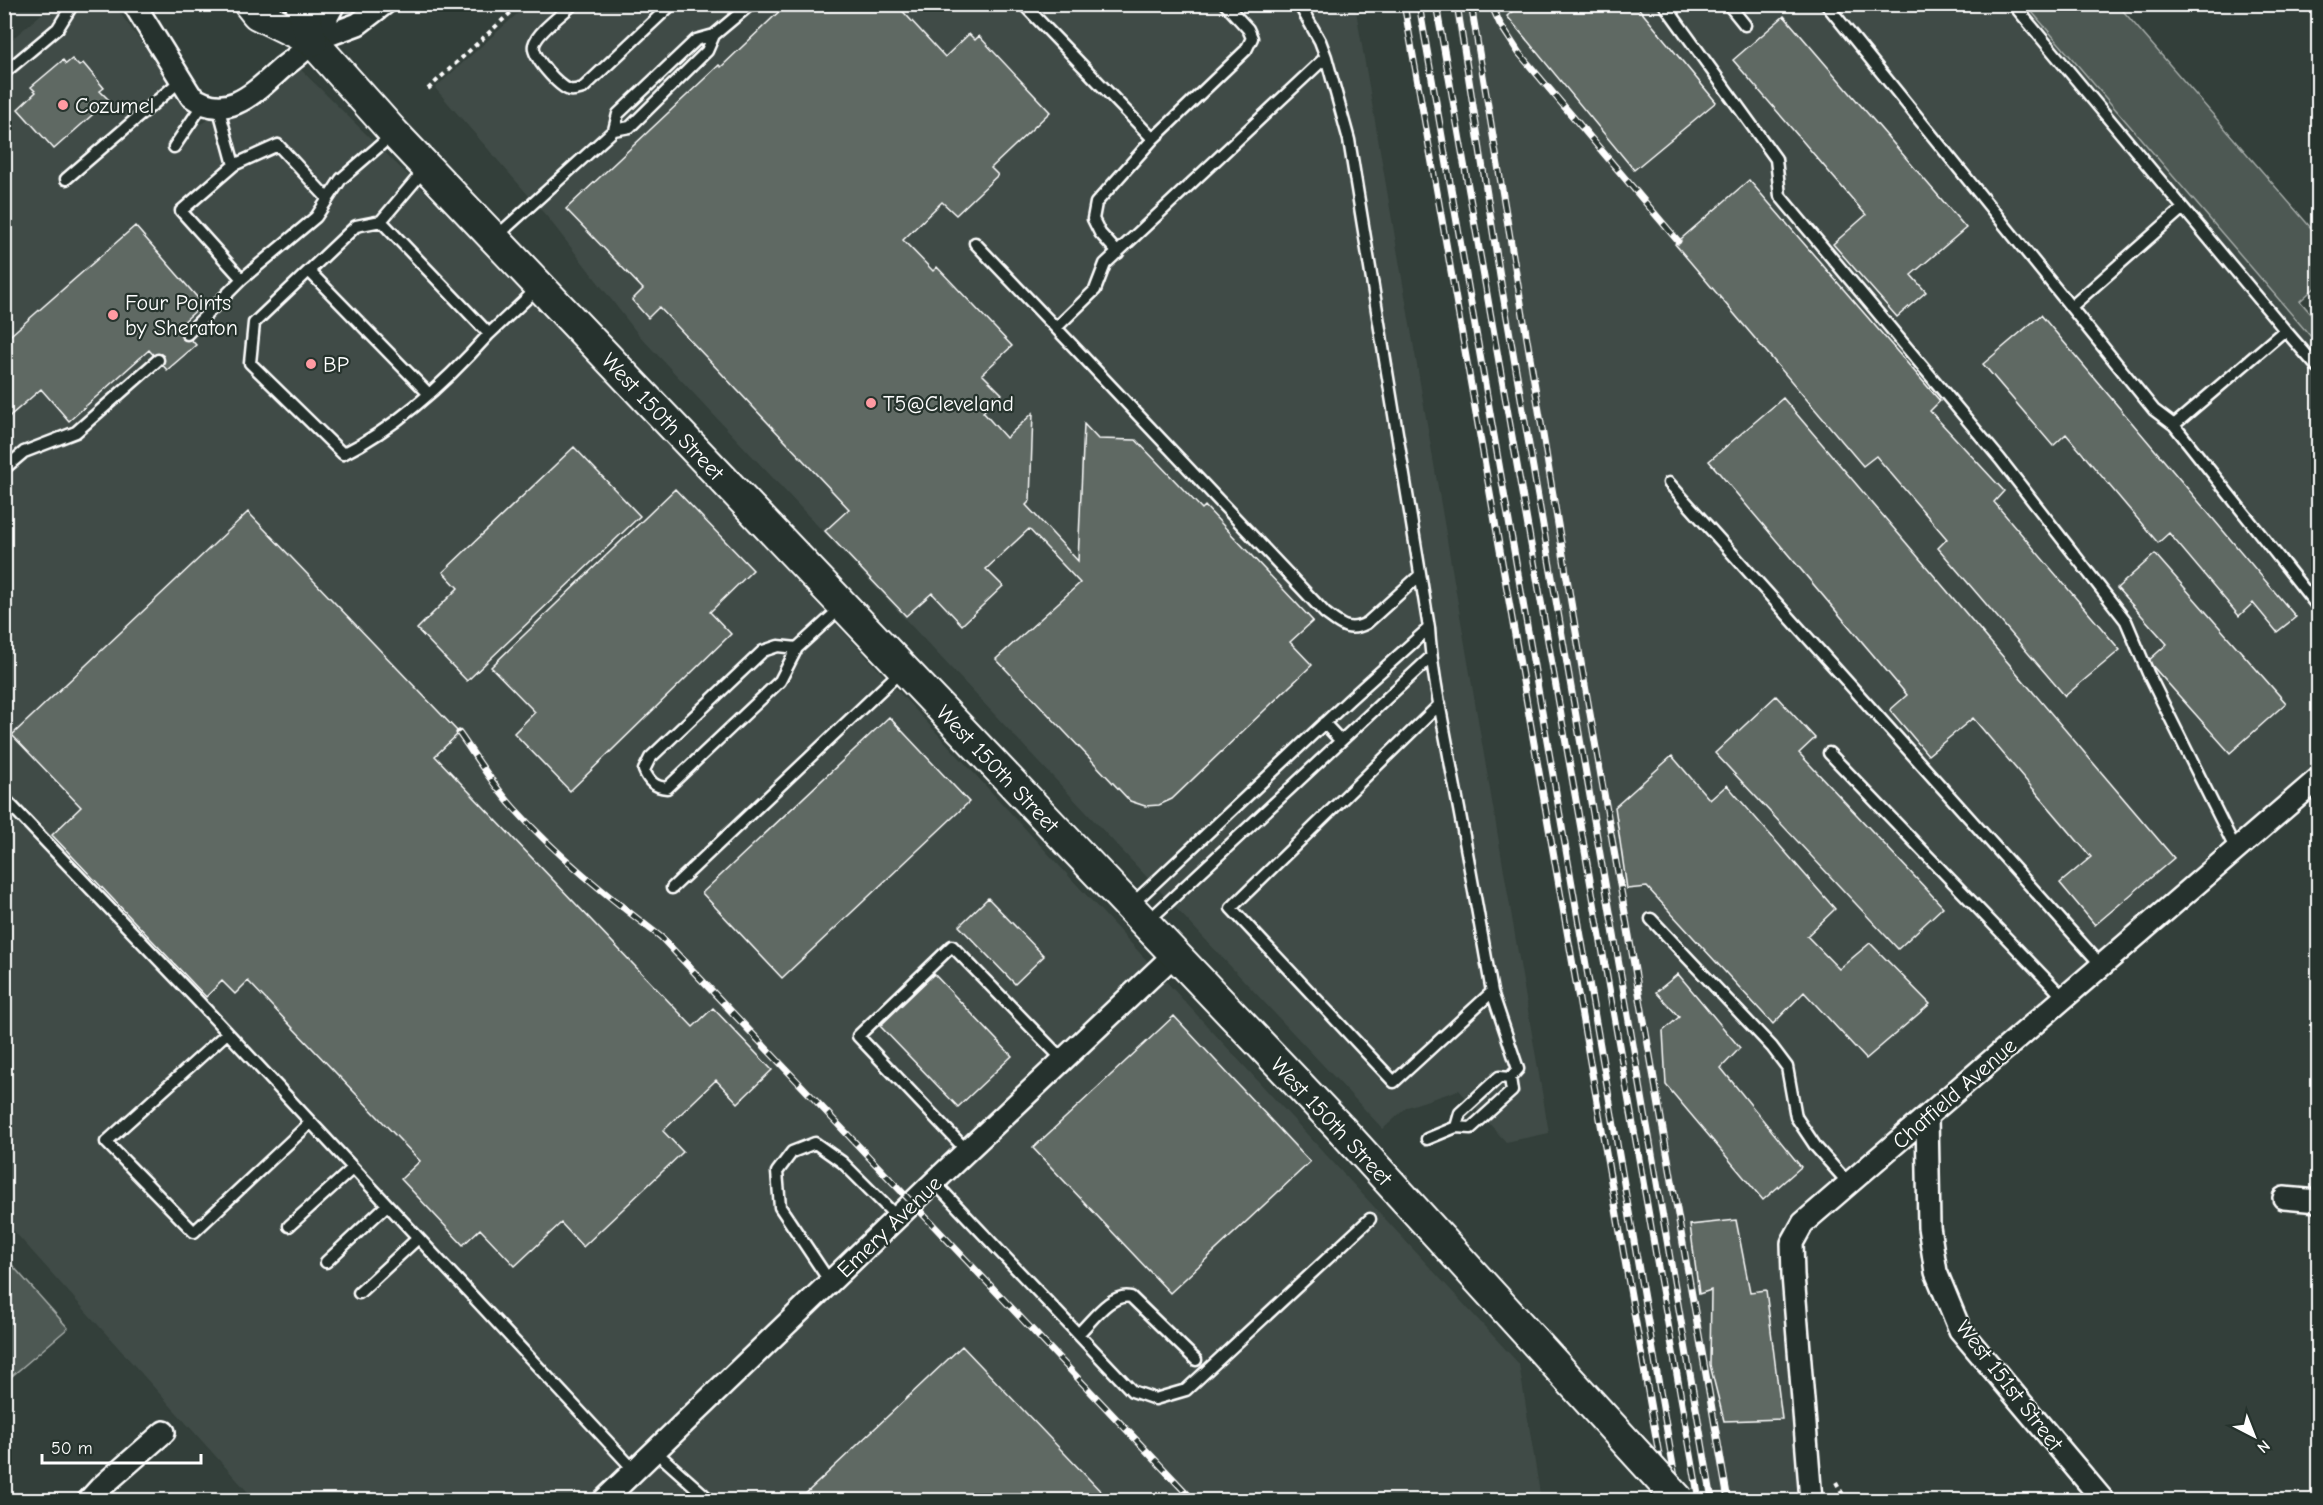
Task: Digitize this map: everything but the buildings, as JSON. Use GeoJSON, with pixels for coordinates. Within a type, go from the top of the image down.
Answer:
{"type":"FeatureCollection","features":[{"type":"Feature","properties":{"kind":"main road","name":"West 150th Street"},"geometry":{"type":"LineString","coordinates":[[249,4],[258,14],[312,41],[426,167],[1341,1129],[1679,1500]]}},
{"type":"Feature","properties":{"kind":"main road","name":"West 150th Street"},"geometry":{"type":"LineString","coordinates":[[301,4],[312,41]]}},
{"type":"Feature","properties":{"kind":"street"},"geometry":{"type":"LineString","coordinates":[[134,4],[191,96],[210,105],[231,106],[251,96],[312,41],[334,4]]}},
{"type":"Feature","properties":{"kind":"street"},"geometry":{"type":"LineString","coordinates":[[312,41],[358,24],[384,4]]}},
{"type":"Feature","properties":{"kind":"street","name":"Chatfield Avenue"},"geometry":{"type":"LineString","coordinates":[[1811,1500],[1792,1243],[1803,1223],[2319,779]]}},
{"type":"Feature","properties":{"kind":"street","name":"Emery Avenue"},"geometry":{"type":"LineString","coordinates":[[604,1500],[1176,953]]}},
{"type":"Feature","properties":{"kind":"street","name":"West 151st Street"},"geometry":{"type":"LineString","coordinates":[[1927,1116],[1929,1227],[1936,1272],[1960,1330],[2103,1500]]}},
{"type":"Feature","properties":{"kind":"street"},"geometry":{"type":"LineString","coordinates":[[2284,1198],[2319,1201]]}},
{"type":"Feature","properties":{"kind":"street"},"geometry":{"type":"LineString","coordinates":[[89,1500],[164,1432]]}},
{"type":"Feature","properties":{"kind":"lane"},"geometry":{"type":"LineString","coordinates":[[4,73],[58,28],[73,4]]}},
{"type":"Feature","properties":{"kind":"lane"},"geometry":{"type":"LineString","coordinates":[[573,4],[537,37],[533,47],[535,57],[564,88],[572,91],[583,88],[672,4]]}},
{"type":"Feature","properties":{"kind":"lane"},"geometry":{"type":"LineString","coordinates":[[614,130],[618,114],[696,40],[714,35],[751,4]]}},
{"type":"Feature","properties":{"kind":"lane"},"geometry":{"type":"LineString","coordinates":[[1023,4],[1154,139]]}},
{"type":"Feature","properties":{"kind":"lane"},"geometry":{"type":"LineString","coordinates":[[1118,253],[1092,219],[1096,203],[1154,139],[1246,50],[1252,38],[1248,29],[1226,4]]}},
{"type":"Feature","properties":{"kind":"lane"},"geometry":{"type":"LineString","coordinates":[[1299,4],[1320,41],[1326,57],[1349,140],[1429,628],[1431,657],[1492,992],[1518,1069],[1510,1078]]}},
{"type":"Feature","properties":{"kind":"lane"},"geometry":{"type":"LineString","coordinates":[[1664,4],[1776,159],[1780,196],[2000,459],[2126,621],[2148,673],[2236,850]]}},
{"type":"Feature","properties":{"kind":"lane"},"geometry":{"type":"LineString","coordinates":[[1728,4],[1745,25]]}},
{"type":"Feature","properties":{"kind":"lane"},"geometry":{"type":"LineString","coordinates":[[1826,4],[2154,410],[2174,425],[2319,607]]}},
{"type":"Feature","properties":{"kind":"lane"},"geometry":{"type":"LineString","coordinates":[[2013,4],[2319,368]]}},
{"type":"Feature","properties":{"kind":"lane"},"geometry":{"type":"LineString","coordinates":[[494,238],[614,130],[630,126],[707,51],[714,35]]}},
{"type":"Feature","properties":{"kind":"lane"},"geometry":{"type":"LineString","coordinates":[[1056,328],[1095,290],[1105,264],[1326,57]]}},
{"type":"Feature","properties":{"kind":"lane"},"geometry":{"type":"LineString","coordinates":[[66,179],[180,81]]}},
{"type":"Feature","properties":{"kind":"lane"},"geometry":{"type":"LineString","coordinates":[[174,147],[210,105],[234,165]]}},
{"type":"Feature","properties":{"kind":"lane"},"geometry":{"type":"LineString","coordinates":[[187,334],[242,279],[316,217],[341,179],[394,133]]}},
{"type":"Feature","properties":{"kind":"lane"},"geometry":{"type":"LineString","coordinates":[[242,279],[181,211],[234,165],[278,145],[328,199]]}},
{"type":"Feature","properties":{"kind":"lane"},"geometry":{"type":"LineString","coordinates":[[426,167],[381,221],[356,226],[255,323],[250,363],[343,454],[369,441],[441,383],[540,286]]}},
{"type":"Feature","properties":{"kind":"lane"},"geometry":{"type":"LineString","coordinates":[[2071,307],[2183,208]]}},
{"type":"Feature","properties":{"kind":"lane"},"geometry":{"type":"LineString","coordinates":[[381,221],[489,334]]}},
{"type":"Feature","properties":{"kind":"lane"},"geometry":{"type":"LineString","coordinates":[[975,243],[1325,613],[1338,623],[1349,628],[1358,628],[1367,623],[1419,576]]}},
{"type":"Feature","properties":{"kind":"lane"},"geometry":{"type":"LineString","coordinates":[[309,271],[428,393]]}},
{"type":"Feature","properties":{"kind":"lane"},"geometry":{"type":"LineString","coordinates":[[2174,425],[2285,330]]}},
{"type":"Feature","properties":{"kind":"lane"},"geometry":{"type":"LineString","coordinates":[[4,469],[24,452],[76,432],[158,360]]}},
{"type":"Feature","properties":{"kind":"lane"},"geometry":{"type":"LineString","coordinates":[[1669,483],[2102,966]]}},
{"type":"Feature","properties":{"kind":"lane"},"geometry":{"type":"LineString","coordinates":[[797,648],[778,646],[763,651],[650,758],[644,770],[647,779],[657,787],[667,788],[780,681],[797,648],[843,606]]}},
{"type":"Feature","properties":{"kind":"lane"},"geometry":{"type":"LineString","coordinates":[[1138,914],[1324,723],[1429,628]]}},
{"type":"Feature","properties":{"kind":"lane"},"geometry":{"type":"LineString","coordinates":[[1138,914],[1340,740],[1431,657]]}},
{"type":"Feature","properties":{"kind":"lane"},"geometry":{"type":"LineString","coordinates":[[672,888],[904,669]]}},
{"type":"Feature","properties":{"kind":"lane"},"geometry":{"type":"LineString","coordinates":[[1440,705],[1231,908],[1394,1082],[1492,992]]}},
{"type":"Feature","properties":{"kind":"lane"},"geometry":{"type":"LineString","coordinates":[[1324,723],[1340,740]]}},
{"type":"Feature","properties":{"kind":"lane"},"geometry":{"type":"LineString","coordinates":[[1829,753],[2064,998]]}},
{"type":"Feature","properties":{"kind":"lane"},"geometry":{"type":"LineString","coordinates":[[4,798],[227,1033],[635,1471]]}},
{"type":"Feature","properties":{"kind":"lane"},"geometry":{"type":"LineString","coordinates":[[1650,919],[1772,1047],[1787,1067],[1796,1118],[1816,1147],[1849,1184]]}},
{"type":"Feature","properties":{"kind":"lane"},"geometry":{"type":"LineString","coordinates":[[967,1151],[858,1036],[952,946],[1063,1060]]}},
{"type":"Feature","properties":{"kind":"lane"},"geometry":{"type":"LineString","coordinates":[[227,1033],[106,1142],[194,1232],[310,1123]]}},
{"type":"Feature","properties":{"kind":"lane"},"geometry":{"type":"LineString","coordinates":[[1456,1127],[1460,1113],[1499,1077],[1510,1078]]}},
{"type":"Feature","properties":{"kind":"lane"},"geometry":{"type":"LineString","coordinates":[[1427,1139],[1456,1127],[1471,1128],[1512,1091],[1510,1078]]}},
{"type":"Feature","properties":{"kind":"lane"},"geometry":{"type":"LineString","coordinates":[[830,1282],[780,1207],[777,1172],[792,1152],[815,1143],[842,1162],[897,1218]]}},
{"type":"Feature","properties":{"kind":"lane"},"geometry":{"type":"LineString","coordinates":[[289,1226],[352,1168]]}},
{"type":"Feature","properties":{"kind":"lane"},"geometry":{"type":"LineString","coordinates":[[934,1182],[1132,1390],[1155,1399],[1186,1390],[1370,1219]]}},
{"type":"Feature","properties":{"kind":"lane"},"geometry":{"type":"LineString","coordinates":[[326,1262],[386,1206]]}},
{"type":"Feature","properties":{"kind":"lane"},"geometry":{"type":"LineString","coordinates":[[359,1293],[417,1239]]}},
{"type":"Feature","properties":{"kind":"lane"},"geometry":{"type":"LineString","coordinates":[[1078,1334],[1114,1299],[1125,1295],[1131,1297],[1196,1360]]}},
{"type":"Feature","properties":{"kind":"lane"},"geometry":{"type":"LineString","coordinates":[[655,1451],[710,1500]]}},
{"type":"Feature","properties":{"kind":"path"},"geometry":{"type":"LineString","coordinates":[[428,89],[520,4]]}},
{"type":"Feature","properties":{"kind":"path"},"geometry":{"type":"LineString","coordinates":[[1836,1482],[1846,1500]]}},
{"type":"Feature","properties":{"kind":"shaded area"},"geometry":{"type":"Polygon","coordinates":[[[52,5],[114,5],[201,124],[294,63],[565,330],[1519,1364],[1541,1500],[255,1500],[5,1221],[4,46],[52,5]]]}},
{"type":"Feature","properties":{"kind":"shaded area","name":"T5@Cleveland"},"geometry":{"type":"Polygon","coordinates":[[[527,5],[1355,5],[1549,1133],[1506,1142],[1459,1090],[1407,1107],[1383,1129],[638,334],[549,219],[435,88],[527,5]]]}},
{"type":"Feature","properties":{"kind":"shaded area"},"geometry":{"type":"Polygon","coordinates":[[[1452,5],[2026,5],[2318,345],[2318,790],[1809,1230],[1800,1244],[1819,1500],[1715,1500],[1452,5]]]}},
{"type":"Feature","properties":{"kind":"shaded area"},"geometry":{"type":"Polygon","coordinates":[[[2026,5],[2118,5],[2318,236],[2318,285],[2300,301],[2318,322],[2318,345],[2026,5]]]}},
{"type":"Feature","properties":{"kind":"shaded area"},"geometry":{"type":"Polygon","coordinates":[[[4,1256],[68,1328],[5,1382],[4,1382],[4,1256]]]}},
{"type":"Feature","properties":{"kind":"railway"},"geometry":{"type":"LineString","coordinates":[[1404,4],[1667,1500]]}},
{"type":"Feature","properties":{"kind":"railway"},"geometry":{"type":"LineString","coordinates":[[1419,4],[1679,1500]]}},
{"type":"Feature","properties":{"kind":"railway"},"geometry":{"type":"LineString","coordinates":[[1436,4],[1699,1500]]}},
{"type":"Feature","properties":{"kind":"railway"},"geometry":{"type":"LineString","coordinates":[[1457,4],[1502,289],[1712,1500]]}},
{"type":"Feature","properties":{"kind":"railway"},"geometry":{"type":"LineString","coordinates":[[1471,4],[1582,668],[1728,1500]]}},
{"type":"Feature","properties":{"kind":"railway"},"geometry":{"type":"LineString","coordinates":[[1491,4],[1500,24],[1519,53],[1678,241]]}},
{"type":"Feature","properties":{"kind":"railway"},"geometry":{"type":"LineString","coordinates":[[459,733],[499,790],[530,825],[584,875],[661,937],[1193,1500]]}},
{"type":"Feature","properties":{"kind":"place","name":"Cozumel"},"geometry":{"type":"Point","coordinates":[63,105]}},
{"type":"Feature","properties":{"kind":"place","name":"Four Points by Sheraton"},"geometry":{"type":"Point","coordinates":[113,315]}},
{"type":"Feature","properties":{"kind":"place","name":"BP"},"geometry":{"type":"Point","coordinates":[311,364]}},
{"type":"Feature","properties":{"kind":"place","name":"T5@Cleveland"},"geometry":{"type":"Point","coordinates":[871,403]}}]}
